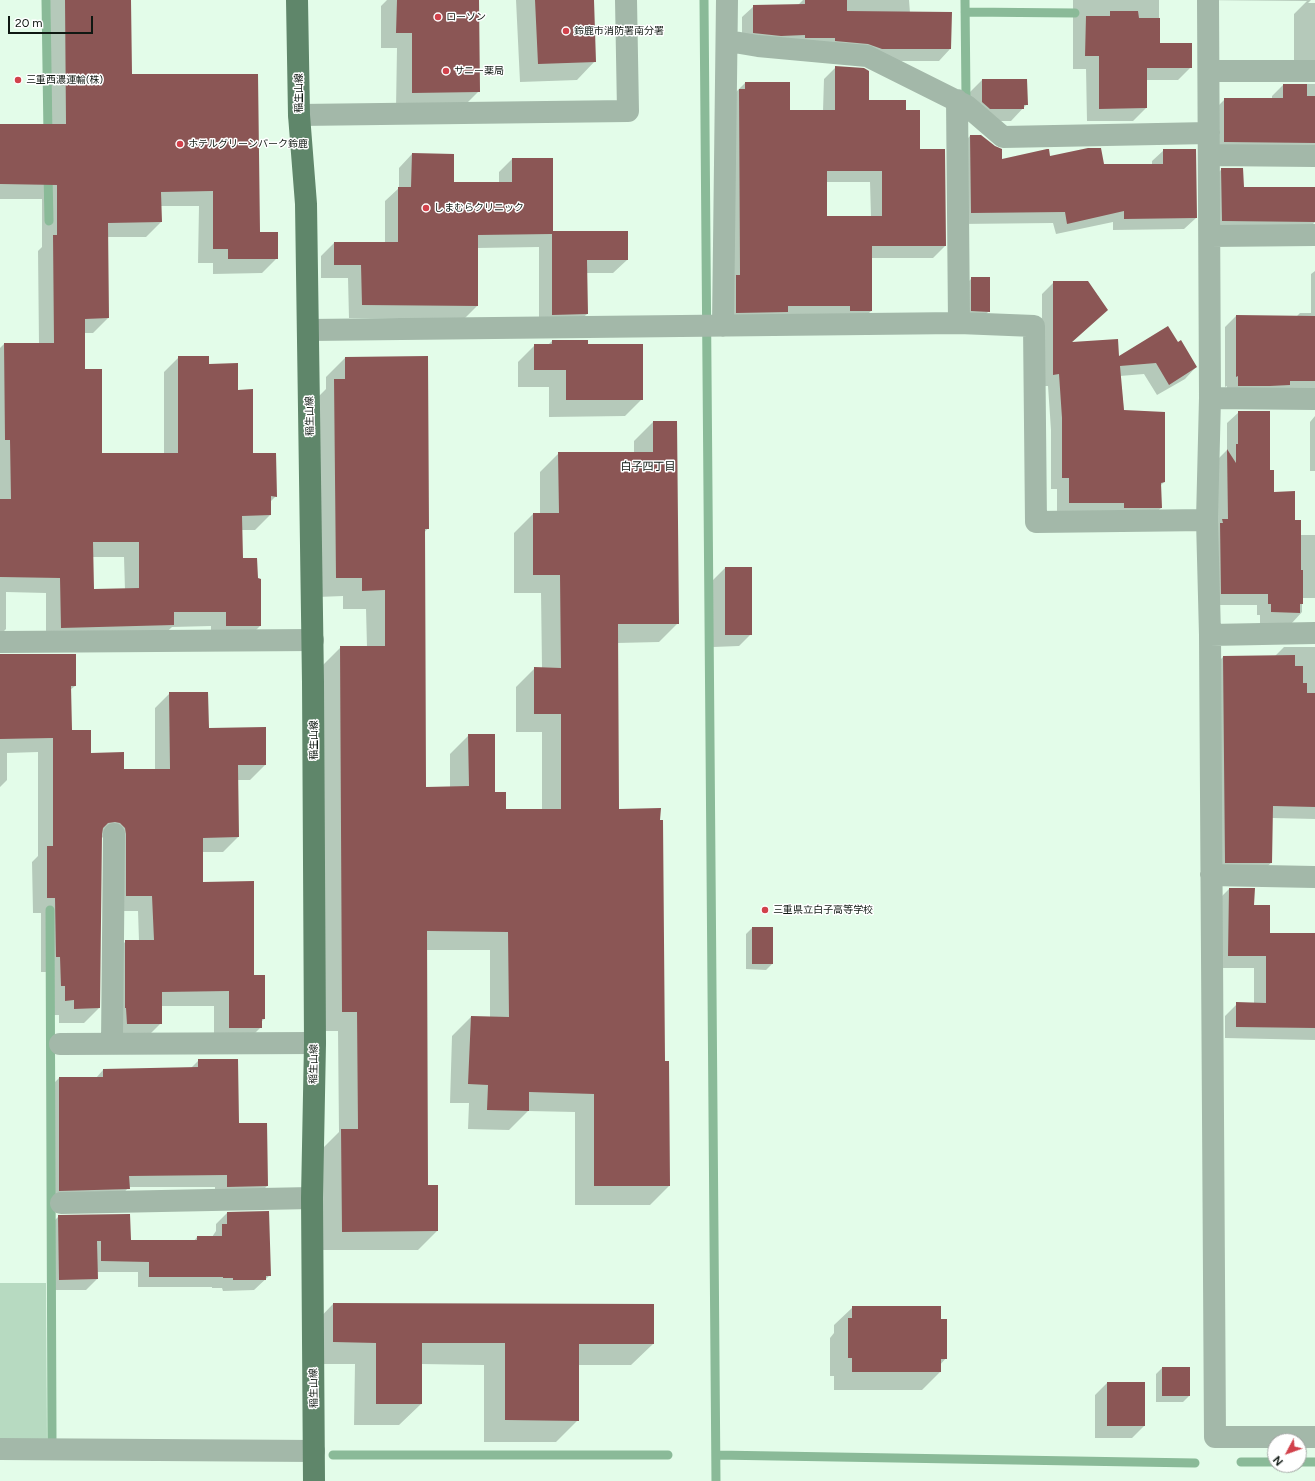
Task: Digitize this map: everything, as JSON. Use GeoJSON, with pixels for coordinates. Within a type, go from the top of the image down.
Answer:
{"type":"FeatureCollection","features":[{"type":"Feature","properties":{"kind":"main road","name":"稲生山線"},"geometry":{"type":"LineString","coordinates":[[297,0],[299,115],[306,204],[313,640],[315,1043],[312,1198],[314,1481]]}},
{"type":"Feature","properties":{"kind":"street"},"geometry":{"type":"LineString","coordinates":[[299,115],[628,111],[626,0]]}},
{"type":"Feature","properties":{"kind":"street"},"geometry":{"type":"LineString","coordinates":[[723,326],[728,41],[727,0]]}},
{"type":"Feature","properties":{"kind":"street"},"geometry":{"type":"LineString","coordinates":[[1208,0],[1210,236],[1208,520],[1215,1437],[1315,1437]]}},
{"type":"Feature","properties":{"kind":"street"},"geometry":{"type":"LineString","coordinates":[[728,41],[758,46],[867,56],[957,100],[967,106],[1003,136],[1209,133]]}},
{"type":"Feature","properties":{"kind":"street"},"geometry":{"type":"LineString","coordinates":[[1209,71],[1315,70]]}},
{"type":"Feature","properties":{"kind":"street"},"geometry":{"type":"LineString","coordinates":[[957,100],[959,323]]}},
{"type":"Feature","properties":{"kind":"street"},"geometry":{"type":"LineString","coordinates":[[1209,155],[1315,156]]}},
{"type":"Feature","properties":{"kind":"street"},"geometry":{"type":"LineString","coordinates":[[1210,236],[1315,235]]}},
{"type":"Feature","properties":{"kind":"street"},"geometry":{"type":"LineString","coordinates":[[309,330],[959,323],[1034,326],[1036,522],[1208,520]]}},
{"type":"Feature","properties":{"kind":"street"},"geometry":{"type":"LineString","coordinates":[[1210,398],[1315,399]]}},
{"type":"Feature","properties":{"kind":"street"},"geometry":{"type":"LineString","coordinates":[[1210,635],[1315,633]]}},
{"type":"Feature","properties":{"kind":"street"},"geometry":{"type":"LineString","coordinates":[[0,642],[313,640]]}},
{"type":"Feature","properties":{"kind":"street"},"geometry":{"type":"LineString","coordinates":[[112,1043],[114,834]]}},
{"type":"Feature","properties":{"kind":"street"},"geometry":{"type":"LineString","coordinates":[[1211,875],[1315,877]]}},
{"type":"Feature","properties":{"kind":"street"},"geometry":{"type":"LineString","coordinates":[[60,1044],[315,1043]]}},
{"type":"Feature","properties":{"kind":"street"},"geometry":{"type":"LineString","coordinates":[[61,1203],[312,1198]]}},
{"type":"Feature","properties":{"kind":"street"},"geometry":{"type":"LineString","coordinates":[[0,1449],[314,1451]]}},
{"type":"Feature","properties":{"kind":"green space"},"geometry":{"type":"Polygon","coordinates":[[[0,1283],[46,1283],[47,1442],[0,1442],[0,1283]]]}},
{"type":"Feature","properties":{"kind":"building"},"geometry":{"type":"Polygon","coordinates":[[[65,0],[131,0],[132,74],[258,74],[260,232],[278,232],[278,259],[228,259],[228,249],[213,249],[213,191],[161,192],[162,222],[108,223],[109,318],[85,319],[85,369],[102,369],[102,453],[178,453],[178,356],[209,356],[209,364],[238,363],[238,390],[253,389],[253,453],[276,453],[277,497],[271,496],[271,515],[242,516],[243,558],[257,558],[258,578],[261,579],[261,626],[226,626],[226,612],[174,612],[174,625],[61,628],[60,578],[0,577],[0,499],[11,499],[10,440],[5,440],[4,343],[54,343],[53,235],[57,235],[57,185],[0,184],[0,124],[66,124],[65,0]],[[93,542],[94,589],[139,588],[139,542],[93,542]]]}},
{"type":"Feature","properties":{"kind":"building"},"geometry":{"type":"Polygon","coordinates":[[[397,0],[479,0],[480,92],[412,93],[412,33],[396,33],[397,0]]]}},
{"type":"Feature","properties":{"kind":"building","name":"鈴鹿市消防署南分署"},"geometry":{"type":"Polygon","coordinates":[[[535,0],[594,0],[596,62],[538,64],[535,0]]]}},
{"type":"Feature","properties":{"kind":"building"},"geometry":{"type":"Polygon","coordinates":[[[805,0],[847,0],[847,11],[952,12],[951,49],[882,49],[868,44],[835,41],[835,38],[805,38],[805,35],[781,36],[753,33],[753,5],[805,4],[805,0]]]}},
{"type":"Feature","properties":{"kind":"building"},"geometry":{"type":"Polygon","coordinates":[[[1110,11],[1138,11],[1139,18],[1160,18],[1160,43],[1192,43],[1192,68],[1147,68],[1147,108],[1099,109],[1099,56],[1085,56],[1086,16],[1110,16],[1110,11]]]}},
{"type":"Feature","properties":{"kind":"building"},"geometry":{"type":"Polygon","coordinates":[[[835,66],[864,68],[869,71],[869,100],[906,100],[906,110],[920,110],[920,149],[945,149],[946,246],[872,246],[872,311],[850,311],[850,306],[788,306],[788,312],[736,313],[736,275],[740,275],[739,89],[745,89],[745,82],[790,82],[790,110],[835,110],[835,66]],[[827,171],[827,216],[882,216],[882,171],[827,171]]]}},
{"type":"Feature","properties":{"kind":"building"},"geometry":{"type":"Polygon","coordinates":[[[982,79],[1027,79],[1028,105],[1024,105],[1024,109],[990,109],[982,102],[982,79]]]}},
{"type":"Feature","properties":{"kind":"building"},"geometry":{"type":"Polygon","coordinates":[[[1283,84],[1307,84],[1307,96],[1315,96],[1315,143],[1224,142],[1224,98],[1283,98],[1283,84]]]}},
{"type":"Feature","properties":{"kind":"building"},"geometry":{"type":"Polygon","coordinates":[[[970,135],[981,135],[995,146],[1002,149],[1002,159],[1047,149],[1049,149],[1050,156],[1088,148],[1101,148],[1104,164],[1163,164],[1163,149],[1196,149],[1197,218],[1124,219],[1124,211],[1067,224],[1065,212],[971,213],[970,135]]]}},
{"type":"Feature","properties":{"kind":"building"},"geometry":{"type":"Polygon","coordinates":[[[412,153],[454,154],[454,182],[512,182],[512,158],[553,158],[553,231],[628,231],[628,260],[587,260],[588,314],[552,315],[552,234],[478,235],[478,306],[362,305],[361,265],[334,265],[334,242],[398,242],[398,187],[411,187],[412,153]]]}},
{"type":"Feature","properties":{"kind":"building"},"geometry":{"type":"Polygon","coordinates":[[[1221,168],[1243,168],[1244,187],[1315,187],[1315,222],[1222,221],[1221,168]]]}},
{"type":"Feature","properties":{"kind":"building"},"geometry":{"type":"Polygon","coordinates":[[[971,277],[990,277],[990,312],[971,311],[971,277]]]}},
{"type":"Feature","properties":{"kind":"building"},"geometry":{"type":"Polygon","coordinates":[[[1053,281],[1088,281],[1108,310],[1072,342],[1118,339],[1119,356],[1168,326],[1178,342],[1181,340],[1197,367],[1169,385],[1156,363],[1120,366],[1124,410],[1165,412],[1165,482],[1161,483],[1162,508],[1124,508],[1124,503],[1069,503],[1069,478],[1062,478],[1062,418],[1059,374],[1053,375],[1053,281]]]}},
{"type":"Feature","properties":{"kind":"building"},"geometry":{"type":"Polygon","coordinates":[[[1236,315],[1315,316],[1315,381],[1290,381],[1290,385],[1238,386],[1238,376],[1236,377],[1236,315]]]}},
{"type":"Feature","properties":{"kind":"building"},"geometry":{"type":"Polygon","coordinates":[[[552,340],[588,340],[588,344],[643,344],[643,400],[566,400],[566,370],[534,370],[534,344],[552,344],[552,340]]]}},
{"type":"Feature","properties":{"kind":"building"},"geometry":{"type":"Polygon","coordinates":[[[428,356],[429,529],[425,529],[426,787],[469,786],[468,734],[495,734],[495,792],[506,792],[506,809],[561,809],[561,714],[534,714],[534,667],[561,668],[560,575],[533,575],[533,513],[559,513],[558,452],[653,452],[653,421],[677,421],[679,624],[618,624],[619,809],[661,808],[660,820],[663,820],[665,1061],[669,1061],[670,1186],[594,1186],[594,1094],[529,1092],[529,1111],[487,1110],[488,1085],[468,1084],[471,1016],[509,1017],[508,932],[427,931],[428,1185],[438,1185],[438,1231],[342,1232],[341,1129],[358,1129],[357,1012],[342,1012],[340,646],[385,646],[385,590],[362,591],[362,578],[336,578],[334,379],[345,379],[345,357],[428,356]]]}},
{"type":"Feature","properties":{"kind":"building"},"geometry":{"type":"Polygon","coordinates":[[[1238,411],[1270,411],[1270,470],[1274,470],[1274,492],[1295,491],[1295,520],[1301,520],[1303,604],[1300,604],[1300,613],[1271,612],[1271,604],[1268,604],[1268,594],[1221,594],[1220,523],[1223,523],[1222,519],[1228,519],[1227,449],[1236,463],[1236,444],[1238,444],[1238,411]]]}},
{"type":"Feature","properties":{"kind":"building"},"geometry":{"type":"Polygon","coordinates":[[[725,567],[752,567],[752,635],[725,635],[725,567]]]}},
{"type":"Feature","properties":{"kind":"building"},"geometry":{"type":"Polygon","coordinates":[[[0,654],[76,654],[76,686],[71,686],[72,730],[91,730],[91,753],[124,752],[124,769],[170,769],[169,692],[208,692],[209,728],[266,727],[266,765],[238,765],[239,837],[203,838],[203,882],[254,881],[254,975],[265,975],[265,1019],[262,1019],[262,1028],[229,1028],[229,991],[162,992],[162,1024],[127,1024],[125,1008],[125,940],[154,940],[152,896],[126,896],[126,834],[125,828],[120,823],[115,822],[108,823],[103,828],[102,834],[100,1008],[74,1009],[74,1000],[65,1001],[65,986],[61,986],[60,957],[56,957],[55,898],[47,898],[47,846],[53,846],[53,738],[0,739],[0,654]]]}},
{"type":"Feature","properties":{"kind":"building"},"geometry":{"type":"Polygon","coordinates":[[[1295,655],[1295,666],[1303,666],[1303,683],[1307,683],[1307,693],[1315,693],[1315,807],[1273,806],[1272,863],[1225,863],[1223,656],[1295,655]]]}},
{"type":"Feature","properties":{"kind":"building"},"geometry":{"type":"Polygon","coordinates":[[[1229,888],[1255,888],[1254,905],[1270,905],[1270,933],[1315,933],[1315,1028],[1236,1027],[1236,1002],[1266,1003],[1266,956],[1228,956],[1229,888]]]}},
{"type":"Feature","properties":{"kind":"building"},"geometry":{"type":"Polygon","coordinates":[[[752,927],[773,927],[773,964],[752,964],[752,927]]]}},
{"type":"Feature","properties":{"kind":"building"},"geometry":{"type":"Polygon","coordinates":[[[198,1059],[238,1059],[239,1123],[267,1123],[268,1186],[227,1187],[227,1175],[129,1176],[130,1189],[59,1191],[59,1077],[103,1077],[103,1069],[198,1067],[198,1059]]]}},
{"type":"Feature","properties":{"kind":"building"},"geometry":{"type":"Polygon","coordinates":[[[269,1211],[271,1276],[266,1276],[266,1280],[233,1280],[233,1278],[223,1277],[149,1277],[149,1262],[101,1261],[101,1241],[97,1241],[98,1279],[59,1280],[58,1215],[130,1214],[131,1240],[197,1240],[197,1236],[222,1236],[222,1224],[227,1224],[227,1212],[269,1211]]]}},
{"type":"Feature","properties":{"kind":"building"},"geometry":{"type":"Polygon","coordinates":[[[333,1303],[654,1304],[654,1344],[579,1344],[579,1421],[505,1420],[505,1343],[422,1343],[422,1404],[376,1404],[376,1343],[333,1342],[333,1303]]]}},
{"type":"Feature","properties":{"kind":"building"},"geometry":{"type":"Polygon","coordinates":[[[852,1306],[941,1306],[941,1319],[947,1319],[947,1359],[941,1359],[941,1372],[852,1372],[852,1358],[848,1358],[848,1318],[852,1318],[852,1306]]]}},
{"type":"Feature","properties":{"kind":"building"},"geometry":{"type":"Polygon","coordinates":[[[1162,1367],[1190,1367],[1190,1396],[1162,1396],[1162,1367]]]}},
{"type":"Feature","properties":{"kind":"building"},"geometry":{"type":"Polygon","coordinates":[[[1107,1382],[1145,1382],[1145,1426],[1107,1426],[1107,1382]]]}},
{"type":"Feature","properties":{"kind":"waterway"},"geometry":{"type":"LineString","coordinates":[[46,0],[48,135]]}},
{"type":"Feature","properties":{"kind":"waterway"},"geometry":{"type":"LineString","coordinates":[[704,0],[716,1481]]}},
{"type":"Feature","properties":{"kind":"waterway"},"geometry":{"type":"LineString","coordinates":[[965,0],[966,97]]}},
{"type":"Feature","properties":{"kind":"waterway"},"geometry":{"type":"LineString","coordinates":[[965,12],[1075,13]]}},
{"type":"Feature","properties":{"kind":"waterway"},"geometry":{"type":"LineString","coordinates":[[48,174],[49,221]]}},
{"type":"Feature","properties":{"kind":"waterway"},"geometry":{"type":"LineString","coordinates":[[50,910],[52,1442]]}},
{"type":"Feature","properties":{"kind":"waterway"},"geometry":{"type":"LineString","coordinates":[[333,1455],[668,1455]]}},
{"type":"Feature","properties":{"kind":"waterway"},"geometry":{"type":"LineString","coordinates":[[716,1455],[1195,1463]]}},
{"type":"Feature","properties":{"kind":"waterway"},"geometry":{"type":"LineString","coordinates":[[1241,1462],[1267,1462]]}},
{"type":"Feature","properties":{"kind":"waterway"},"geometry":{"type":"LineString","coordinates":[[1307,1462],[1315,1462]]}},
{"type":"Feature","properties":{"kind":"place","name":"ローソン"},"geometry":{"type":"Point","coordinates":[438,17]}},
{"type":"Feature","properties":{"kind":"place","name":"鈴鹿市消防署南分署"},"geometry":{"type":"Point","coordinates":[566,31]}},
{"type":"Feature","properties":{"kind":"place","name":"サニー薬局"},"geometry":{"type":"Point","coordinates":[446,71]}},
{"type":"Feature","properties":{"kind":"place","name":"三重西濃運輸(株)"},"geometry":{"type":"Point","coordinates":[18,80]}},
{"type":"Feature","properties":{"kind":"place","name":"ホテルグリーンパーク鈴鹿"},"geometry":{"type":"Point","coordinates":[180,144]}},
{"type":"Feature","properties":{"kind":"place","name":"しまむらクリニック"},"geometry":{"type":"Point","coordinates":[426,208]}},
{"type":"Feature","properties":{"kind":"place","name":"三重県立白子高等学校"},"geometry":{"type":"Point","coordinates":[765,910]}},
{"type":"Feature","properties":{"kind":"district","name":"白子四丁目"},"geometry":{"type":"Point","coordinates":[648,467]}}]}
